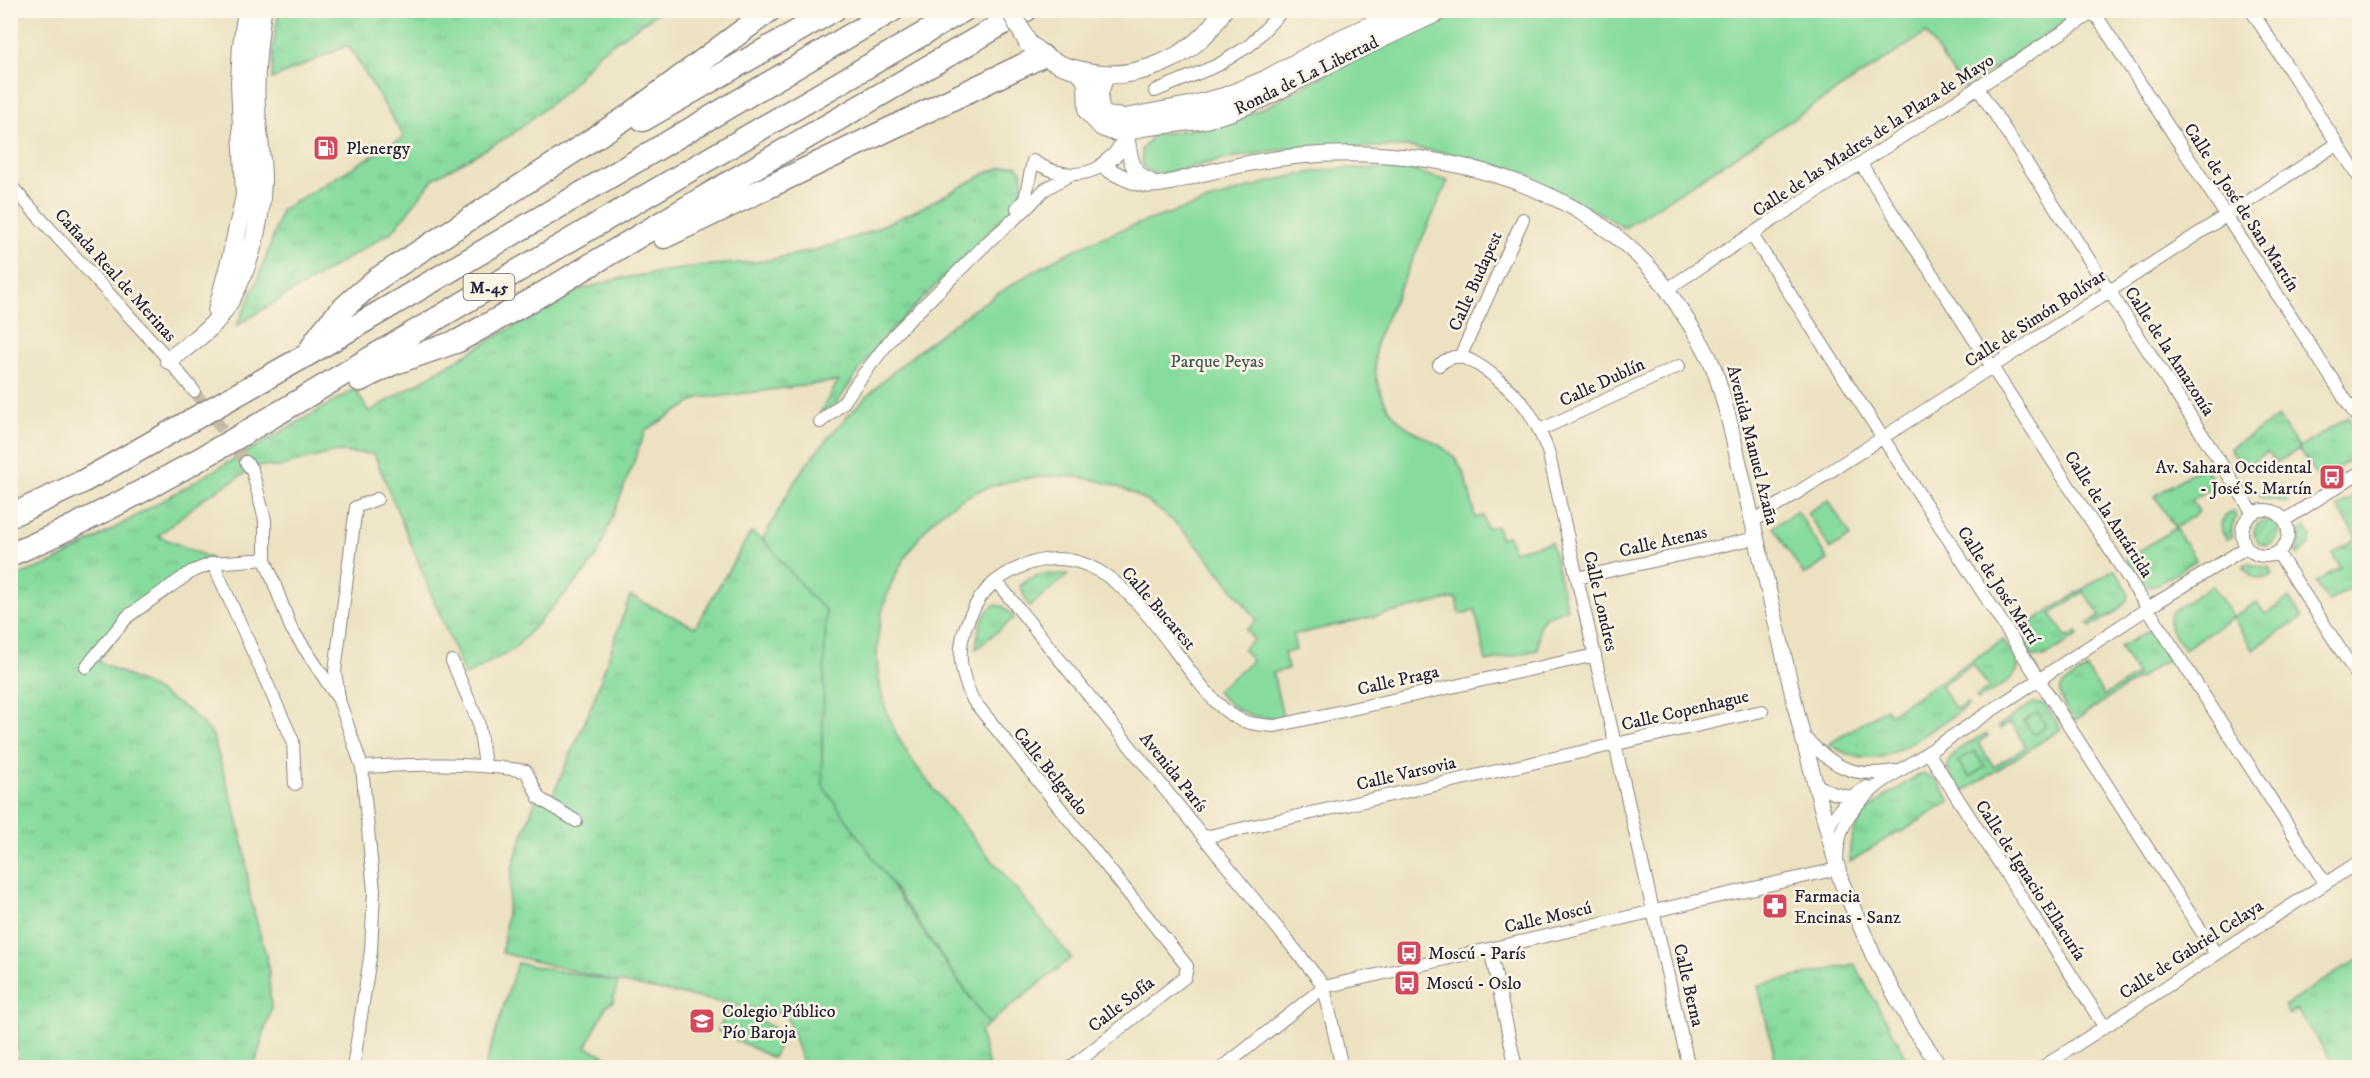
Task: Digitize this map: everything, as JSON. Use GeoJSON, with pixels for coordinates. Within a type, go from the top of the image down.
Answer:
{"type":"FeatureCollection","features":[{"type":"Feature","properties":{"kind":"highway"},"geometry":{"type":"LineString","coordinates":[[307,355],[320,332],[377,279],[627,117],[770,10]]}},
{"type":"Feature","properties":{"kind":"highway"},"geometry":{"type":"LineString","coordinates":[[457,228],[834,10]]}},
{"type":"Feature","properties":{"kind":"highway","name":"M-45"},"geometry":{"type":"LineString","coordinates":[[10,516],[82,482],[307,355],[893,10]]}},
{"type":"Feature","properties":{"kind":"highway","name":"M-45"},"geometry":{"type":"LineString","coordinates":[[10,555],[130,499],[293,406],[412,333],[964,10]]}},
{"type":"Feature","properties":{"kind":"highway"},"geometry":{"type":"LineString","coordinates":[[530,302],[718,189],[1026,10]]}},
{"type":"Feature","properties":{"kind":"highway"},"geometry":{"type":"LineString","coordinates":[[293,406],[345,387],[392,364],[458,341],[530,302],[1035,50]]}},
{"type":"Feature","properties":{"kind":"main road"},"geometry":{"type":"LineString","coordinates":[[213,324],[245,196],[240,82],[247,10]]}},
{"type":"Feature","properties":{"kind":"main road"},"geometry":{"type":"LineString","coordinates":[[169,360],[213,324],[228,304],[248,260],[260,202],[262,179],[255,72],[262,10]]}},
{"type":"Feature","properties":{"kind":"main road"},"geometry":{"type":"LineString","coordinates":[[1010,10],[1035,50],[1080,71],[1105,76],[1146,70],[1189,48],[1215,24],[1224,10]]}},
{"type":"Feature","properties":{"kind":"main road","name":"Ronda de La Libertad"},"geometry":{"type":"LineString","coordinates":[[1105,76],[1098,98],[1098,108],[1104,116],[1125,118],[1189,106],[1224,97],[1265,80],[1332,43],[1404,10]]}},
{"type":"Feature","properties":{"kind":"main road","name":"Ronda de La Libertad"},"geometry":{"type":"LineString","coordinates":[[1080,71],[1087,83],[1088,112],[1094,120],[1102,127],[1129,134],[1142,127],[1206,119],[1232,111],[1442,10]]}},
{"type":"Feature","properties":{"kind":"street"},"geometry":{"type":"LineString","coordinates":[[1155,91],[1218,65],[1250,45],[1284,10]]}},
{"type":"Feature","properties":{"kind":"street"},"geometry":{"type":"LineString","coordinates":[[2251,10],[2360,179]]}},
{"type":"Feature","properties":{"kind":"street","name":"Calle de las Madres de la Plaza de Mayo"},"geometry":{"type":"LineString","coordinates":[[1667,289],[2096,11]]}},
{"type":"Feature","properties":{"kind":"street","name":"Calle de José de San Martín"},"geometry":{"type":"LineString","coordinates":[[2096,11],[2360,422]]}},
{"type":"Feature","properties":{"kind":"street","name":"Calle de la Amazonía"},"geometry":{"type":"LineString","coordinates":[[1978,88],[2253,513]]}},
{"type":"Feature","properties":{"kind":"street"},"geometry":{"type":"LineString","coordinates":[[989,241],[1025,199],[1033,161],[1051,171],[1071,174],[1087,172],[1102,166],[1116,154],[1129,134]]}},
{"type":"Feature","properties":{"kind":"street"},"geometry":{"type":"LineString","coordinates":[[1129,134],[1131,160],[1135,171],[1143,179],[1158,184]]}},
{"type":"Feature","properties":{"kind":"street","name":"Calle de Simón Bolívar"},"geometry":{"type":"LineString","coordinates":[[1752,522],[2337,144]]}},
{"type":"Feature","properties":{"kind":"street","name":"Avenida Manuel Azaña"},"geometry":{"type":"LineString","coordinates":[[1102,166],[1146,185],[1237,165],[1299,156],[1351,154],[1406,156],[1466,166],[1522,184],[1581,214],[1618,238],[1651,269],[1699,338],[1714,367],[1728,416],[1803,736],[1837,868],[1874,957],[1913,1027],[1941,1068]]}},
{"type":"Feature","properties":{"kind":"street","name":"Calle de la Antártida"},"geometry":{"type":"LineString","coordinates":[[1862,164],[2325,883]]}},
{"type":"Feature","properties":{"kind":"street"},"geometry":{"type":"LineString","coordinates":[[820,422],[843,403],[895,334],[989,241],[1027,208],[1044,189],[1071,174]]}},
{"type":"Feature","properties":{"kind":"street","name":"Cañada Real de Merinas"},"geometry":{"type":"LineString","coordinates":[[10,185],[169,360],[194,391]]}},
{"type":"Feature","properties":{"kind":"street","name":"Calle Budapest"},"geometry":{"type":"LineString","coordinates":[[1460,357],[1522,219]]}},
{"type":"Feature","properties":{"kind":"street","name":"Calle de José Martí"},"geometry":{"type":"LineString","coordinates":[[1752,236],[2216,954]]}},
{"type":"Feature","properties":{"kind":"street"},"geometry":{"type":"LineString","coordinates":[[1439,365],[1450,358],[1460,357]]}},
{"type":"Feature","properties":{"kind":"street","name":"Calle Londres"},"geometry":{"type":"LineString","coordinates":[[1460,357],[1491,375],[1512,392],[1527,409],[1540,430],[1548,451],[1654,911]]}},
{"type":"Feature","properties":{"kind":"street","name":"Calle Dublín"},"geometry":{"type":"LineString","coordinates":[[1540,430],[1679,366]]}},
{"type":"Feature","properties":{"kind":"street"},"geometry":{"type":"LineString","coordinates":[[246,462],[252,470],[265,520],[265,559],[291,628],[339,700]]}},
{"type":"Feature","properties":{"kind":"street"},"geometry":{"type":"LineString","coordinates":[[2285,520],[2360,472]]}},
{"type":"Feature","properties":{"kind":"street"},"geometry":{"type":"LineString","coordinates":[[353,1068],[371,951],[374,891],[362,767],[339,700],[335,671],[356,507],[377,499]]}},
{"type":"Feature","properties":{"kind":"street"},"geometry":{"type":"LineString","coordinates":[[2268,509],[2278,513],[2285,520],[2289,529],[2288,538],[2277,553],[2261,556],[2247,547],[2242,538],[2242,528],[2253,513],[2268,509]]}},
{"type":"Feature","properties":{"kind":"street","name":"Calle Atenas"},"geometry":{"type":"LineString","coordinates":[[1577,578],[1756,538]]}},
{"type":"Feature","properties":{"kind":"street"},"geometry":{"type":"LineString","coordinates":[[1827,832],[1830,822],[1855,798],[2148,608],[2247,547]]}},
{"type":"Feature","properties":{"kind":"street"},"geometry":{"type":"LineString","coordinates":[[2277,553],[2360,680]]}},
{"type":"Feature","properties":{"kind":"street"},"geometry":{"type":"LineString","coordinates":[[86,667],[128,616],[191,572],[213,563],[265,559]]}},
{"type":"Feature","properties":{"kind":"street","name":"Calle Bucarest"},"geometry":{"type":"LineString","coordinates":[[996,580],[1016,568],[1043,560],[1069,560],[1100,570],[1133,599],[1214,701]]}},
{"type":"Feature","properties":{"kind":"street"},"geometry":{"type":"LineString","coordinates":[[213,563],[292,741],[295,784]]}},
{"type":"Feature","properties":{"kind":"street","name":"Avenida París"},"geometry":{"type":"LineString","coordinates":[[996,580],[1324,987]]}},
{"type":"Feature","properties":{"kind":"street","name":"Calle Belgrado"},"geometry":{"type":"LineString","coordinates":[[996,580],[973,606],[960,651],[960,666],[965,684],[973,700],[1186,966]]}},
{"type":"Feature","properties":{"kind":"street","name":"Calle Praga"},"geometry":{"type":"LineString","coordinates":[[1214,701],[1233,717],[1254,724],[1275,726],[1595,655]]}},
{"type":"Feature","properties":{"kind":"street"},"geometry":{"type":"LineString","coordinates":[[452,661],[478,721],[485,764]]}},
{"type":"Feature","properties":{"kind":"street","name":"Calle Copenhague"},"geometry":{"type":"LineString","coordinates":[[1615,744],[1762,711]]}},
{"type":"Feature","properties":{"kind":"street"},"geometry":{"type":"LineString","coordinates":[[1803,736],[1838,766],[1850,771],[1875,774],[1901,770]]}},
{"type":"Feature","properties":{"kind":"street","name":"Calle Varsovia"},"geometry":{"type":"LineString","coordinates":[[1204,837],[1615,744]]}},
{"type":"Feature","properties":{"kind":"street","name":"Calle de Ignacio Ellacuría"},"geometry":{"type":"LineString","coordinates":[[1928,752],[2104,1026]]}},
{"type":"Feature","properties":{"kind":"street"},"geometry":{"type":"LineString","coordinates":[[362,767],[485,764],[526,771],[539,798],[576,821]]}},
{"type":"Feature","properties":{"kind":"street"},"geometry":{"type":"LineString","coordinates":[[1815,784],[1833,793],[1855,798]]}},
{"type":"Feature","properties":{"kind":"street"},"geometry":{"type":"LineString","coordinates":[[1837,868],[1837,844],[1855,798]]}},
{"type":"Feature","properties":{"kind":"street","name":"Calle de Gabriel Celaya"},"geometry":{"type":"LineString","coordinates":[[2041,1068],[2360,861]]}},
{"type":"Feature","properties":{"kind":"street","name":"Calle Moscú"},"geometry":{"type":"LineString","coordinates":[[1222,1068],[1324,987],[1837,868]]}},
{"type":"Feature","properties":{"kind":"street","name":"Calle Berna"},"geometry":{"type":"LineString","coordinates":[[1654,911],[1689,1068]]}},
{"type":"Feature","properties":{"kind":"street"},"geometry":{"type":"LineString","coordinates":[[1490,949],[1516,1068]]}},
{"type":"Feature","properties":{"kind":"street","name":"Calle Sofía"},"geometry":{"type":"LineString","coordinates":[[1070,1068],[1185,976],[1186,966]]}},
{"type":"Feature","properties":{"kind":"street"},"geometry":{"type":"LineString","coordinates":[[1324,987],[1342,1068]]}},
{"type":"Feature","properties":{"kind":"green space"},"geometry":{"type":"Polygon","coordinates":[[[279,10],[660,11],[599,53],[568,89],[513,134],[434,178],[393,231],[236,326],[262,269],[281,210],[404,137],[348,45],[272,79],[273,46],[279,10]]]}},
{"type":"Feature","properties":{"kind":"green space"},"geometry":{"type":"Polygon","coordinates":[[[1466,11],[2083,11],[1963,88],[1926,33],[1624,228],[1604,215],[1519,175],[1453,154],[1407,147],[1298,147],[1235,157],[1161,174],[1148,172],[1142,164],[1142,149],[1153,135],[1201,128],[1266,107],[1331,71],[1416,30],[1466,11]]]}},
{"type":"Feature","properties":{"kind":"green space"},"geometry":{"type":"Polygon","coordinates":[[[1017,165],[1023,179],[1016,204],[878,344],[837,403],[819,415],[838,381],[701,397],[646,430],[599,552],[586,571],[514,649],[465,676],[374,454],[335,452],[278,467],[258,466],[205,497],[158,536],[210,558],[189,579],[125,626],[98,661],[152,688],[191,712],[212,734],[245,853],[250,897],[268,963],[271,1009],[254,1067],[18,1068],[17,1024],[11,1024],[11,578],[52,563],[355,389],[369,412],[570,293],[617,279],[700,266],[765,261],[815,250],[864,234],[919,209],[992,170],[1017,165]]]}},
{"type":"Feature","properties":{"kind":"green space","name":"Parque Peyas"},"geometry":{"type":"Polygon","coordinates":[[[1346,168],[1411,170],[1448,181],[1377,339],[1375,366],[1377,380],[1386,404],[1394,415],[1415,432],[1442,447],[1456,460],[1466,480],[1475,518],[1483,516],[1486,528],[1497,526],[1500,538],[1509,536],[1513,551],[1551,542],[1567,609],[1545,617],[1539,626],[1538,650],[1486,662],[1475,610],[1460,614],[1456,598],[1293,635],[1296,650],[1284,653],[1288,669],[1273,673],[1283,717],[1263,718],[1238,710],[1216,691],[1252,661],[1243,649],[1254,640],[1246,630],[1257,620],[1199,547],[1165,515],[1146,501],[1104,482],[1055,476],[1030,478],[981,490],[940,514],[922,533],[901,564],[885,603],[877,643],[877,664],[885,706],[898,737],[916,766],[1071,958],[989,1024],[823,786],[826,610],[811,597],[763,539],[806,465],[858,406],[915,353],[978,306],[1011,285],[1081,246],[1138,224],[1270,182],[1307,173],[1346,168]]]}},
{"type":"Feature","properties":{"kind":"green space"},"geometry":{"type":"Polygon","coordinates":[[[2278,417],[2299,448],[2348,417],[2359,435],[2359,454],[2319,480],[2299,449],[2275,464],[2267,452],[2243,468],[2230,448],[2278,417]]]}},
{"type":"Feature","properties":{"kind":"green space"},"geometry":{"type":"Polygon","coordinates":[[[2203,465],[2216,485],[2192,500],[2199,512],[2175,528],[2155,496],[2203,465]]]}},
{"type":"Feature","properties":{"kind":"green space"},"geometry":{"type":"Polygon","coordinates":[[[2277,488],[2288,501],[2285,503],[2274,499],[2263,499],[2259,494],[2268,489],[2277,488]]]}},
{"type":"Feature","properties":{"kind":"green space"},"geometry":{"type":"Polygon","coordinates":[[[2359,492],[2359,537],[2357,539],[2359,543],[2359,582],[2328,602],[2316,582],[2340,567],[2332,554],[2357,538],[2337,507],[2359,492]]]}},
{"type":"Feature","properties":{"kind":"green space"},"geometry":{"type":"Polygon","coordinates":[[[1828,500],[1851,536],[1831,549],[1807,513],[1828,500]]]}},
{"type":"Feature","properties":{"kind":"green space"},"geometry":{"type":"Polygon","coordinates":[[[1797,511],[1828,560],[1804,575],[1773,527],[1797,511]]]}},
{"type":"Feature","properties":{"kind":"green space"},"geometry":{"type":"Polygon","coordinates":[[[2233,511],[2236,516],[2231,537],[2227,540],[2222,532],[2221,523],[2224,517],[2233,511]]]}},
{"type":"Feature","properties":{"kind":"green space"},"geometry":{"type":"Polygon","coordinates":[[[2266,521],[2275,524],[2278,533],[2275,542],[2266,545],[2257,542],[2254,533],[2257,524],[2266,521]]]}},
{"type":"Feature","properties":{"kind":"green space"},"geometry":{"type":"Polygon","coordinates":[[[2305,526],[2311,536],[2310,545],[2298,555],[2296,551],[2300,540],[2300,530],[2305,526]]]}},
{"type":"Feature","properties":{"kind":"green space"},"geometry":{"type":"Polygon","coordinates":[[[2175,528],[2196,560],[2161,582],[2147,586],[2142,584],[2126,560],[2175,528]]]}},
{"type":"Feature","properties":{"kind":"green space"},"geometry":{"type":"Polygon","coordinates":[[[751,532],[772,548],[826,610],[822,759],[894,890],[989,1024],[980,1032],[989,1067],[804,1067],[786,1015],[618,982],[502,953],[513,864],[536,798],[551,799],[590,710],[630,596],[695,627],[751,532]]]}},
{"type":"Feature","properties":{"kind":"green space"},"geometry":{"type":"Polygon","coordinates":[[[2247,563],[2269,567],[2273,574],[2260,579],[2256,578],[2243,566],[2247,563]]]}},
{"type":"Feature","properties":{"kind":"green space"},"geometry":{"type":"Polygon","coordinates":[[[2114,569],[2128,594],[2124,604],[2114,613],[2090,627],[2088,624],[2101,616],[2084,592],[2051,614],[2067,638],[2077,632],[2079,635],[2044,657],[2032,656],[2016,632],[2114,569]]]}},
{"type":"Feature","properties":{"kind":"green space"},"geometry":{"type":"Polygon","coordinates":[[[1043,574],[1068,575],[1029,607],[1020,585],[1026,583],[1025,580],[1043,574]]]}},
{"type":"Feature","properties":{"kind":"green space"},"geometry":{"type":"Polygon","coordinates":[[[2212,585],[2233,617],[2257,602],[2265,614],[2289,598],[2302,618],[2253,649],[2233,618],[2184,649],[2170,627],[2172,612],[2212,585]]]}},
{"type":"Feature","properties":{"kind":"green space"},"geometry":{"type":"Polygon","coordinates":[[[994,605],[1002,606],[1014,618],[976,649],[983,619],[994,605]]]}},
{"type":"Feature","properties":{"kind":"green space"},"geometry":{"type":"Polygon","coordinates":[[[2148,631],[2156,634],[2171,657],[2074,721],[2060,695],[2063,685],[2087,669],[2104,696],[2137,675],[2120,647],[2148,631]]]}},
{"type":"Feature","properties":{"kind":"green space"},"geometry":{"type":"Polygon","coordinates":[[[2003,640],[2018,666],[2014,676],[1978,700],[1976,697],[1989,688],[1973,664],[1940,686],[1956,709],[1967,703],[1968,706],[1908,745],[1886,755],[1865,758],[1854,756],[1829,744],[1886,708],[1890,714],[2003,640]]]}},
{"type":"Feature","properties":{"kind":"green space"},"geometry":{"type":"Polygon","coordinates":[[[2033,703],[2045,705],[2061,729],[1963,792],[1948,767],[1952,756],[1962,747],[1986,734],[1988,736],[1978,743],[1994,767],[2026,747],[2011,722],[2000,729],[1998,726],[2033,703]]]}},
{"type":"Feature","properties":{"kind":"green space"},"geometry":{"type":"Polygon","coordinates":[[[2037,712],[2046,726],[2033,734],[2024,721],[2037,712]]]}},
{"type":"Feature","properties":{"kind":"green space"},"geometry":{"type":"Polygon","coordinates":[[[1974,751],[1985,767],[1969,777],[1958,762],[1974,751]]]}},
{"type":"Feature","properties":{"kind":"green space"},"geometry":{"type":"Polygon","coordinates":[[[1924,774],[1937,780],[1950,801],[1850,862],[1850,846],[1861,820],[1880,800],[1917,776],[1924,774]]]}},
{"type":"Feature","properties":{"kind":"green space"},"geometry":{"type":"Polygon","coordinates":[[[2359,958],[2359,1067],[2336,1067],[2297,1010],[2289,1015],[2284,1006],[2359,958]]]}},
{"type":"Feature","properties":{"kind":"green space"},"geometry":{"type":"Polygon","coordinates":[[[517,963],[618,982],[613,1002],[607,1005],[586,1047],[629,1067],[485,1067],[517,963]]]}},
{"type":"Feature","properties":{"kind":"green space"},"geometry":{"type":"Polygon","coordinates":[[[1854,964],[1908,1059],[1920,1062],[1924,1067],[1777,1067],[1758,985],[1854,964]]]}},
{"type":"Feature","properties":{"kind":"green space"},"geometry":{"type":"Polygon","coordinates":[[[730,1006],[785,1033],[773,1058],[718,1031],[730,1006]]]}},
{"type":"Feature","properties":{"kind":"tunnel"},"geometry":{"type":"LineString","coordinates":[[194,391],[246,462]]}},
{"type":"Feature","properties":{"kind":"place","name":"Plenergy"},"geometry":{"type":"Point","coordinates":[326,148]}},
{"type":"Feature","properties":{"kind":"place","name":"Av. Sahara Occidental - José S. Martín"},"geometry":{"type":"Point","coordinates":[2332,477]}},
{"type":"Feature","properties":{"kind":"place","name":"Farmacia Encinas - Sanz"},"geometry":{"type":"Point","coordinates":[1775,906]}},
{"type":"Feature","properties":{"kind":"place","name":"Moscú - París"},"geometry":{"type":"Point","coordinates":[1409,953]}},
{"type":"Feature","properties":{"kind":"place","name":"Moscú - Oslo"},"geometry":{"type":"Point","coordinates":[1407,983]}},
{"type":"Feature","properties":{"kind":"place","name":"Colegio Público Pío Baroja"},"geometry":{"type":"Point","coordinates":[702,1021]}}]}
